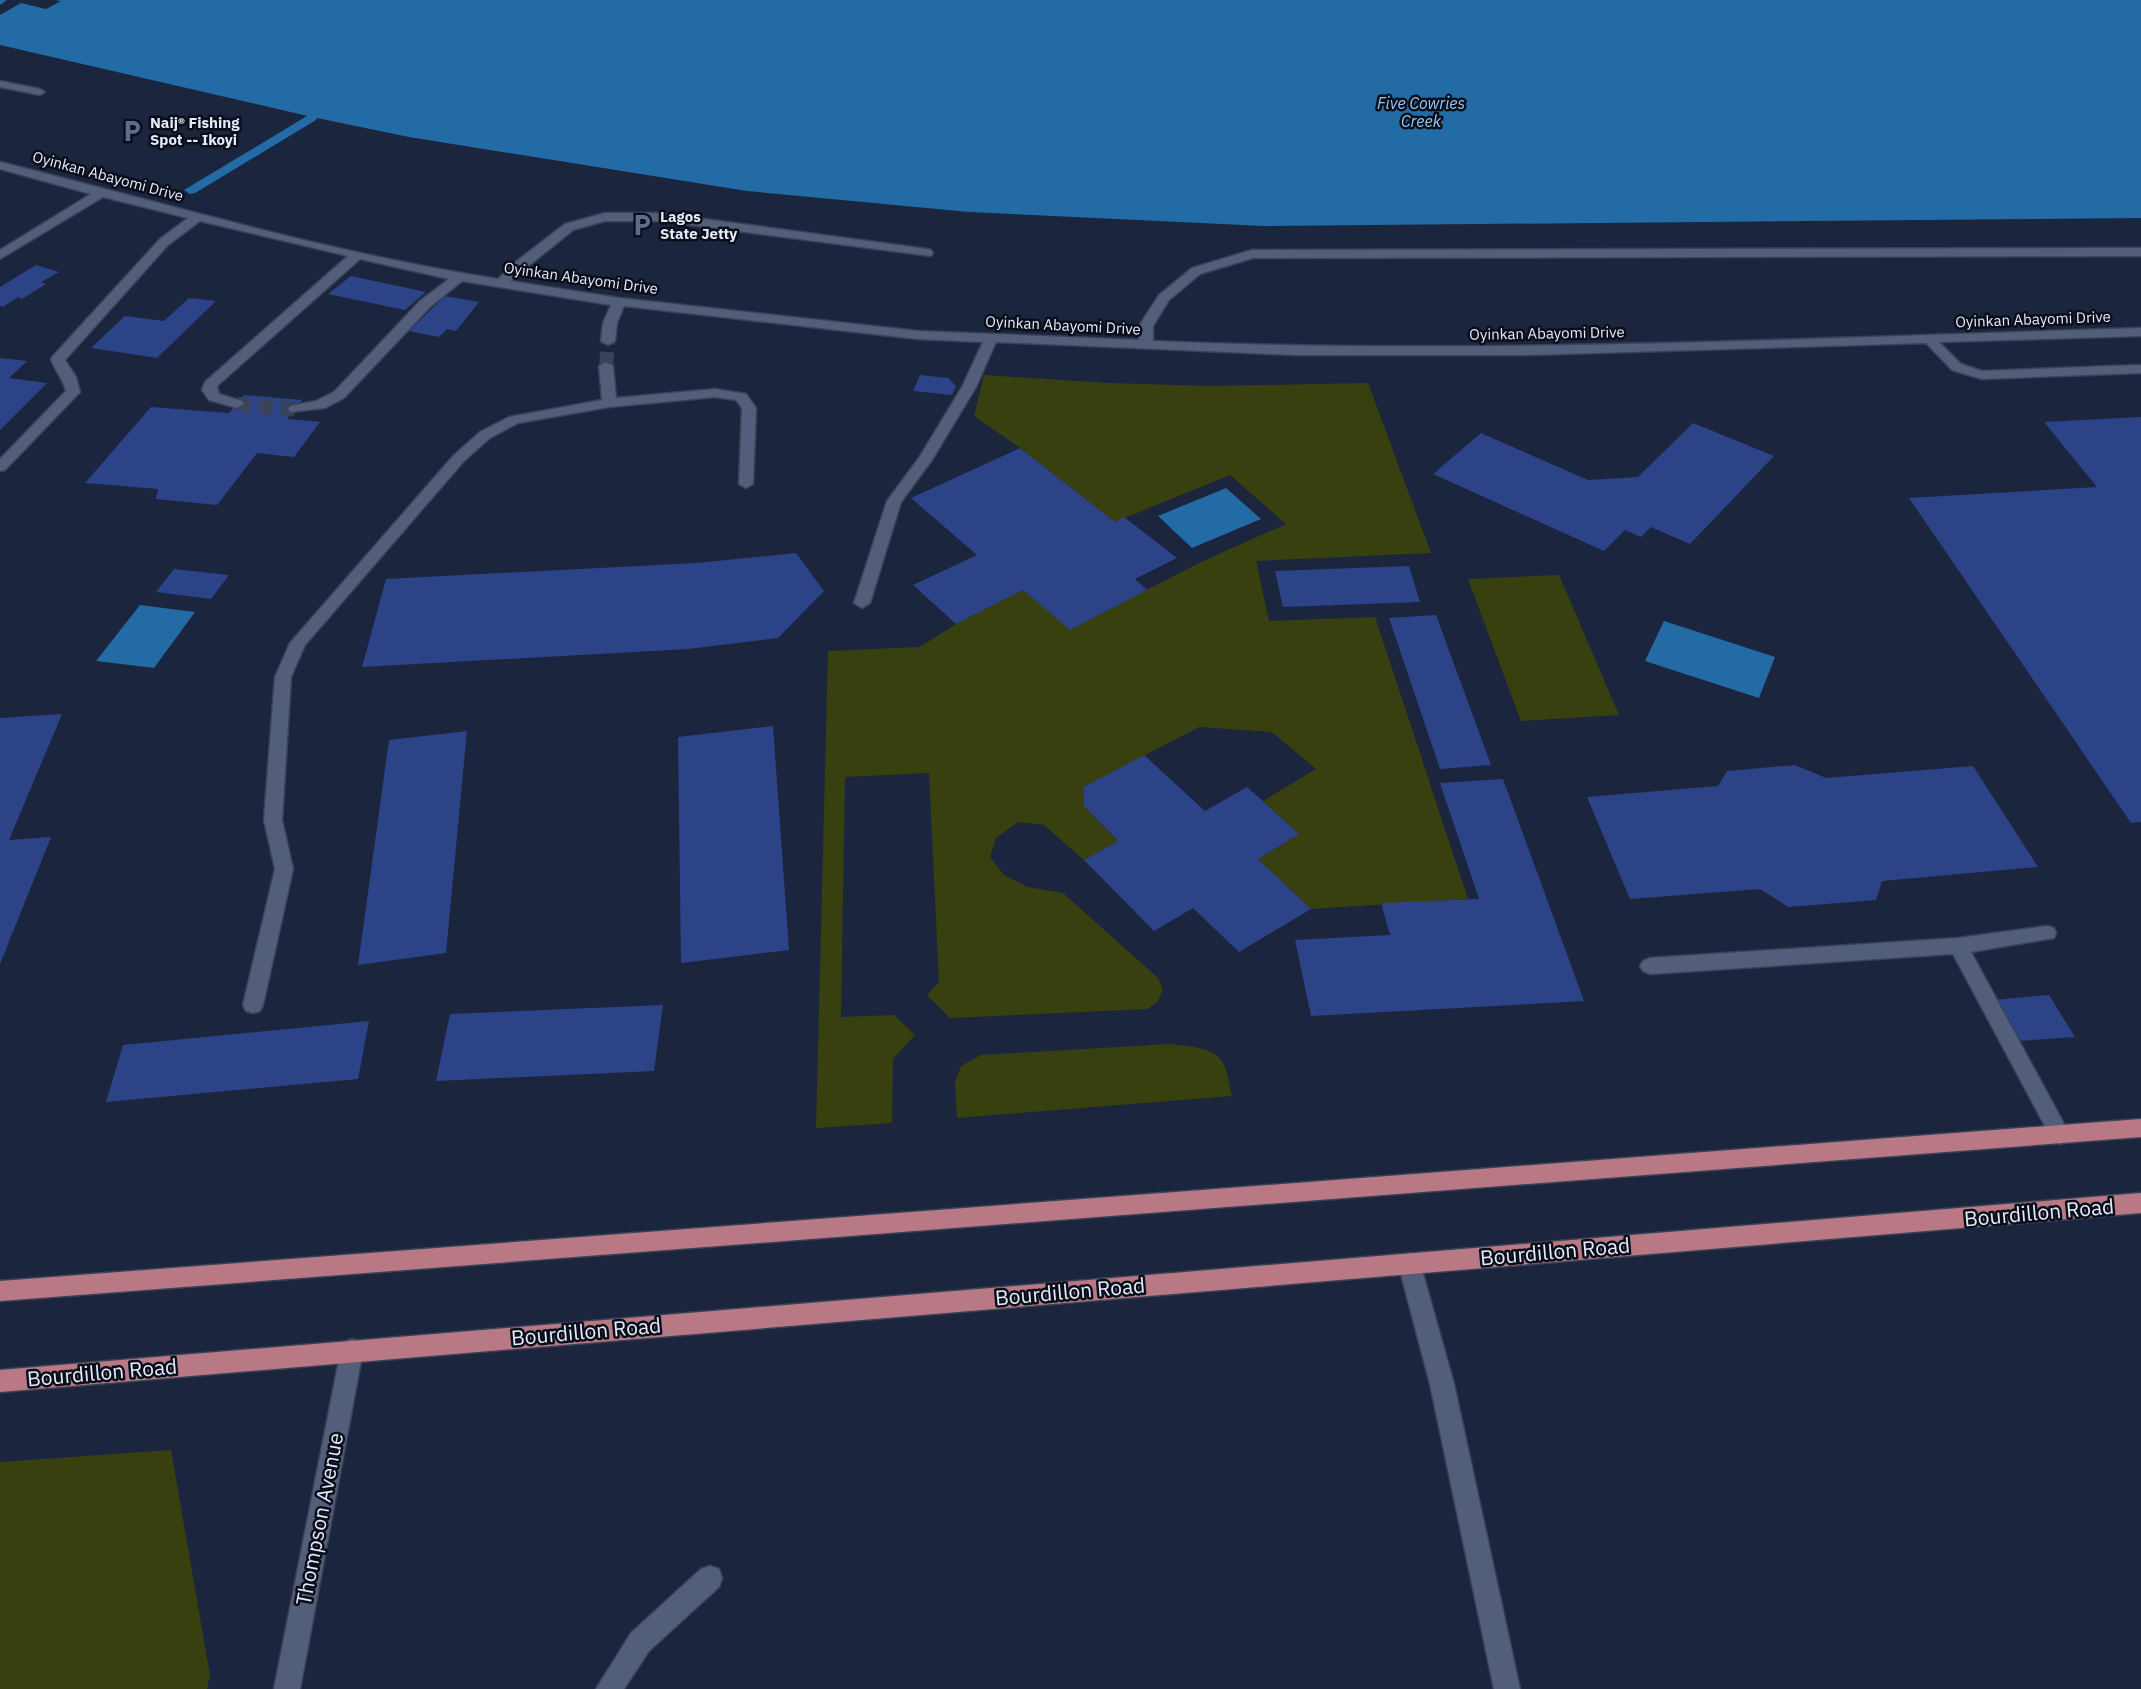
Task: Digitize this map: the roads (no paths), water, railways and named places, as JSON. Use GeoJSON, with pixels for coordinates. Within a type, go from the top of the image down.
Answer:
{"type":"FeatureCollection","features":[{"type":"Feature","properties":{"kind":"main road"},"geometry":{"type":"LineString","coordinates":[[0,1291],[2141,1128]]}},
{"type":"Feature","properties":{"kind":"main road","name":"Bourdillon Road"},"geometry":{"type":"LineString","coordinates":[[0,1381],[2141,1203]]}},
{"type":"Feature","properties":{"kind":"street"},"geometry":{"type":"LineString","coordinates":[[0,84],[40,92]]}},
{"type":"Feature","properties":{"kind":"street","name":"Oyinkan Abayomi Drive"},"geometry":{"type":"LineString","coordinates":[[0,165],[197,217],[459,277],[619,302],[918,335],[1296,351],[1528,351],[2141,332]]}},
{"type":"Feature","properties":{"kind":"street"},"geometry":{"type":"LineString","coordinates":[[0,255],[101,193]]}},
{"type":"Feature","properties":{"kind":"street"},"geometry":{"type":"LineString","coordinates":[[0,467],[73,392],[69,377],[60,366],[58,359],[164,242],[197,217]]}},
{"type":"Feature","properties":{"kind":"street"},"geometry":{"type":"LineString","coordinates":[[501,284],[521,264],[569,227],[605,217],[660,217],[927,253]]}},
{"type":"Feature","properties":{"kind":"street"},"geometry":{"type":"LineString","coordinates":[[1146,345],[1146,326],[1164,298],[1196,271],[1252,254],[2141,252]]}},
{"type":"Feature","properties":{"kind":"street"},"geometry":{"type":"LineString","coordinates":[[237,404],[214,397],[209,390],[210,385],[357,255]]}},
{"type":"Feature","properties":{"kind":"street"},"geometry":{"type":"LineString","coordinates":[[295,409],[320,405],[339,395],[425,304],[459,277]]}},
{"type":"Feature","properties":{"kind":"street"},"geometry":{"type":"LineString","coordinates":[[608,341],[610,323],[619,302]]}},
{"type":"Feature","properties":{"kind":"street"},"geometry":{"type":"LineString","coordinates":[[862,603],[894,501],[925,460],[969,387],[991,339]]}},
{"type":"Feature","properties":{"kind":"street"},"geometry":{"type":"LineString","coordinates":[[1930,339],[1950,365],[1972,374],[1994,376],[2141,369]]}},
{"type":"Feature","properties":{"kind":"street"},"geometry":{"type":"LineString","coordinates":[[606,366],[609,402]]}},
{"type":"Feature","properties":{"kind":"street"},"geometry":{"type":"LineString","coordinates":[[253,1005],[284,869],[273,820],[283,677],[298,644],[459,458],[485,435],[514,420],[609,402],[714,393],[741,397],[749,408],[746,484]]}},
{"type":"Feature","properties":{"kind":"street"},"geometry":{"type":"LineString","coordinates":[[1650,966],[1958,946],[2047,933]]}},
{"type":"Feature","properties":{"kind":"street"},"geometry":{"type":"LineString","coordinates":[[1958,946],[2060,1135]]}},
{"type":"Feature","properties":{"kind":"street"},"geometry":{"type":"LineString","coordinates":[[1409,1263],[1442,1384],[1507,1689]]}},
{"type":"Feature","properties":{"kind":"street","name":"Thompson Avenue"},"geometry":{"type":"LineString","coordinates":[[287,1689],[352,1350]]}},
{"type":"Feature","properties":{"kind":"street"},"geometry":{"type":"LineString","coordinates":[[609,1689],[640,1642],[710,1578]]}},
{"type":"Feature","properties":{"kind":"water","name":"Five Cowries Creek"},"geometry":{"type":"Polygon","coordinates":[[[0,0],[2141,0],[2141,218],[1264,226],[969,212],[747,191],[409,137],[0,45],[0,0]]]}},
{"type":"Feature","properties":{"kind":"water"},"geometry":{"type":"Polygon","coordinates":[[[1226,488],[1261,519],[1192,548],[1158,516],[1226,488]]]}},
{"type":"Feature","properties":{"kind":"water"},"geometry":{"type":"Polygon","coordinates":[[[140,605],[195,612],[154,668],[96,661],[140,605]]]}},
{"type":"Feature","properties":{"kind":"water"},"geometry":{"type":"Polygon","coordinates":[[[1664,621],[1775,657],[1759,698],[1645,661],[1664,621]]]}},
{"type":"Feature","properties":{"kind":"waterway"},"geometry":{"type":"LineString","coordinates":[[190,190],[312,117]]}},
{"type":"Feature","properties":{"kind":"tunnel"},"geometry":{"type":"LineString","coordinates":[[606,366],[608,341]]}},
{"type":"Feature","properties":{"kind":"tunnel"},"geometry":{"type":"LineString","coordinates":[[237,404],[295,409]]}},
{"type":"Feature","properties":{"kind":"place","name":"Naij® Fishing Spot -- Ikoyi"},"geometry":{"type":"Point","coordinates":[132,131]}},
{"type":"Feature","properties":{"kind":"place","name":"Lagos State Jetty"},"geometry":{"type":"Point","coordinates":[642,225]}}]}
